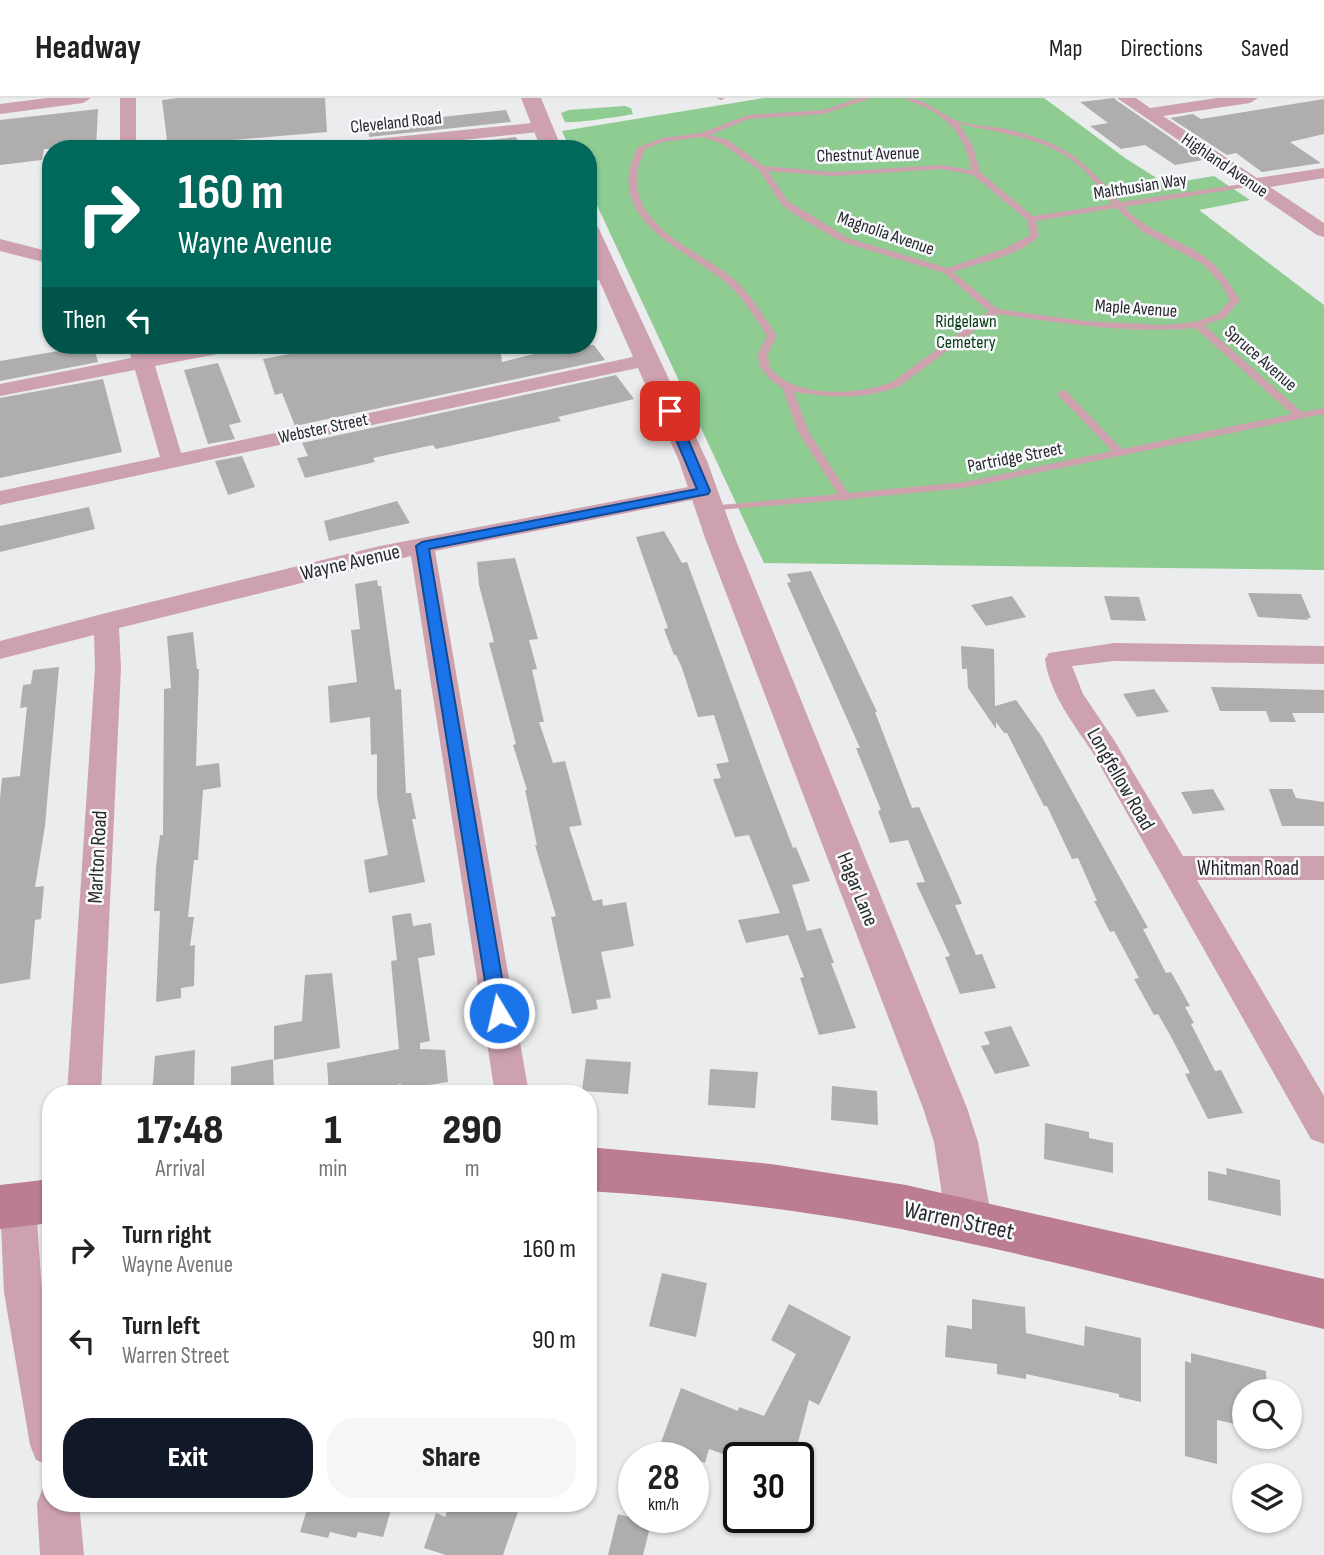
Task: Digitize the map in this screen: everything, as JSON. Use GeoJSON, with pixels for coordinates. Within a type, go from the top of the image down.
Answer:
{"type":"FeatureCollection","features":[{"type":"Feature","properties":{"kind":"main road","name":"Warren Street"},"geometry":{"type":"LineString","coordinates":[[597,1169],[668,1173],[742,1182],[969,1221],[1324,1304]]}},
{"type":"Feature","properties":{"kind":"street"},"geometry":{"type":"LineString","coordinates":[[0,109],[83,98]]}},
{"type":"Feature","properties":{"kind":"street"},"geometry":{"type":"LineString","coordinates":[[128,98],[128,140]]}},
{"type":"Feature","properties":{"kind":"street"},"geometry":{"type":"LineString","coordinates":[[531,98],[548,140]]}},
{"type":"Feature","properties":{"kind":"street","name":"Highland Avenue"},"geometry":{"type":"LineString","coordinates":[[1125,98],[1324,231]]}},
{"type":"Feature","properties":{"kind":"street"},"geometry":{"type":"LineString","coordinates":[[1148,113],[1250,98]]}},
{"type":"Feature","properties":{"kind":"street","name":"Cleveland Road"},"geometry":{"type":"LineString","coordinates":[[414,140],[542,127]]}},
{"type":"Feature","properties":{"kind":"street"},"geometry":{"type":"LineString","coordinates":[[1253,184],[1324,173]]}},
{"type":"Feature","properties":{"kind":"street"},"geometry":{"type":"LineString","coordinates":[[0,245],[42,256]]}},
{"type":"Feature","properties":{"kind":"street"},"geometry":{"type":"LineString","coordinates":[[598,275],[647,360],[707,500]]}},
{"type":"Feature","properties":{"kind":"street"},"geometry":{"type":"LineString","coordinates":[[0,390],[140,354],[172,460]]}},
{"type":"Feature","properties":{"kind":"street","name":"Webster Street"},"geometry":{"type":"LineString","coordinates":[[0,498],[647,360]]}},
{"type":"Feature","properties":{"kind":"street","name":"Wayne Avenue"},"geometry":{"type":"LineString","coordinates":[[0,650],[106,621],[422,546],[707,500]]}},
{"type":"Feature","properties":{"kind":"street","name":"Hagar Lane"},"geometry":{"type":"LineString","coordinates":[[707,500],[729,562],[945,1108],[957,1142],[969,1221]]}},
{"type":"Feature","properties":{"kind":"street"},"geometry":{"type":"LineString","coordinates":[[422,546],[511,1085]]}},
{"type":"Feature","properties":{"kind":"street","name":"Marlton Road"},"geometry":{"type":"LineString","coordinates":[[85,1085],[108,667],[106,621]]}},
{"type":"Feature","properties":{"kind":"street","name":"Longfellow Road"},"geometry":{"type":"LineString","coordinates":[[1324,655],[1114,652],[1058,659],[1065,685],[1104,747],[1324,1128]]}},
{"type":"Feature","properties":{"kind":"street","name":"Whitman Road"},"geometry":{"type":"LineString","coordinates":[[1172,867],[1324,867]]}},
{"type":"Feature","properties":{"kind":"street"},"geometry":{"type":"LineString","coordinates":[[23,1205],[23,1292],[42,1396]]}},
{"type":"Feature","properties":{"kind":"street"},"geometry":{"type":"LineString","coordinates":[[59,1512],[62,1555]]}},
{"type":"Feature","properties":{"kind":"lane"},"geometry":{"type":"LineString","coordinates":[[867,98],[824,113],[748,117],[703,135],[662,140],[641,148],[636,159],[632,198],[649,222],[727,277],[747,298],[772,336],[763,348],[761,357],[764,367],[788,388],[833,395],[859,396],[879,392],[896,384],[995,310]]}},
{"type":"Feature","properties":{"kind":"lane"},"geometry":{"type":"LineString","coordinates":[[910,99],[954,121],[973,149],[976,173],[1031,219],[1035,236],[1027,244],[972,260],[947,271]]}},
{"type":"Feature","properties":{"kind":"lane","name":"Maple Avenue"},"geometry":{"type":"LineString","coordinates":[[954,121],[1016,134],[1060,150],[1088,169],[1117,206],[1146,231],[1201,256],[1228,286],[1235,300],[1232,310],[1199,327],[1154,329],[995,310]]}},
{"type":"Feature","properties":{"kind":"lane","name":"Magnolia Avenue"},"geometry":{"type":"LineString","coordinates":[[703,135],[737,149],[762,168],[785,203],[820,226],[845,240],[947,271],[995,310]]}},
{"type":"Feature","properties":{"kind":"lane","name":"Chestnut Avenue"},"geometry":{"type":"LineString","coordinates":[[762,168],[833,174],[941,167],[976,173]]}},
{"type":"Feature","properties":{"kind":"lane","name":"Malthusian Way"},"geometry":{"type":"LineString","coordinates":[[1031,219],[1253,184]]}},
{"type":"Feature","properties":{"kind":"lane","name":"Spruce Avenue"},"geometry":{"type":"LineString","coordinates":[[1199,327],[1300,416]]}},
{"type":"Feature","properties":{"kind":"lane"},"geometry":{"type":"LineString","coordinates":[[788,388],[790,402],[799,421],[846,498]]}},
{"type":"Feature","properties":{"kind":"lane"},"geometry":{"type":"LineString","coordinates":[[1062,393],[1119,452]]}},
{"type":"Feature","properties":{"kind":"lane","name":"Partridge Street"},"geometry":{"type":"LineString","coordinates":[[707,500],[846,498],[964,485],[1324,411]]}},
{"type":"Feature","properties":{"kind":"green space","name":"Ridgelawn Cemetery"},"geometry":{"type":"Polygon","coordinates":[[[764,98],[1044,98],[1125,158],[1166,184],[1214,176],[1250,200],[1199,210],[1324,305],[1324,570],[764,563],[597,205],[597,140],[566,140],[562,131],[764,98]]]}},
{"type":"Feature","properties":{"kind":"green space"},"geometry":{"type":"Polygon","coordinates":[[[625,106],[631,108],[633,114],[565,122],[561,113],[569,110],[625,106]]]}},
{"type":"Feature","properties":{"kind":"building"},"geometry":{"type":"Polygon","coordinates":[[[325,98],[327,132],[234,140],[167,140],[162,100],[325,98]]]}},
{"type":"Feature","properties":{"kind":"building"},"geometry":{"type":"Polygon","coordinates":[[[1114,98],[1203,160],[1175,165],[1145,145],[1121,149],[1090,126],[1108,123],[1080,102],[1114,98]]]}},
{"type":"Feature","properties":{"kind":"building"},"geometry":{"type":"Polygon","coordinates":[[[1324,99],[1324,134],[1290,142],[1321,163],[1262,172],[1236,153],[1227,155],[1170,118],[1193,114],[1201,119],[1324,99]]]}},
{"type":"Feature","properties":{"kind":"building"},"geometry":{"type":"Polygon","coordinates":[[[98,109],[96,140],[42,140],[42,160],[0,165],[0,120],[98,109]]]}},
{"type":"Feature","properties":{"kind":"building"},"geometry":{"type":"Polygon","coordinates":[[[506,110],[511,122],[369,137],[368,125],[506,110]]]}},
{"type":"Feature","properties":{"kind":"building"},"geometry":{"type":"Polygon","coordinates":[[[516,137],[517,140],[488,140],[516,137]]]}},
{"type":"Feature","properties":{"kind":"building"},"geometry":{"type":"Polygon","coordinates":[[[597,349],[605,360],[295,426],[282,393],[275,395],[263,359],[290,354],[501,354],[502,362],[534,354],[597,354],[597,349]]]}},
{"type":"Feature","properties":{"kind":"building"},"geometry":{"type":"Polygon","coordinates":[[[42,354],[96,354],[98,362],[0,381],[0,361],[42,354]]]}},
{"type":"Feature","properties":{"kind":"building"},"geometry":{"type":"Polygon","coordinates":[[[218,363],[241,422],[229,425],[235,439],[208,444],[184,370],[218,363]]]}},
{"type":"Feature","properties":{"kind":"building"},"geometry":{"type":"Polygon","coordinates":[[[616,375],[634,399],[558,417],[561,421],[436,449],[433,445],[373,458],[375,462],[305,478],[297,458],[308,456],[302,443],[616,375]]]}},
{"type":"Feature","properties":{"kind":"building"},"geometry":{"type":"Polygon","coordinates":[[[103,379],[122,452],[0,478],[0,398],[103,379]]]}},
{"type":"Feature","properties":{"kind":"building"},"geometry":{"type":"Polygon","coordinates":[[[242,456],[255,487],[228,495],[215,461],[242,456]]]}},
{"type":"Feature","properties":{"kind":"building"},"geometry":{"type":"Polygon","coordinates":[[[397,501],[410,523],[329,541],[324,521],[397,501]]]}},
{"type":"Feature","properties":{"kind":"building"},"geometry":{"type":"Polygon","coordinates":[[[89,507],[95,529],[0,552],[0,526],[89,507]]]}},
{"type":"Feature","properties":{"kind":"building"},"geometry":{"type":"Polygon","coordinates":[[[664,531],[682,563],[687,562],[793,848],[796,847],[810,881],[792,885],[807,931],[821,928],[834,963],[831,963],[856,1028],[819,1035],[800,978],[804,977],[788,935],[793,934],[746,943],[738,920],[780,913],[749,835],[735,837],[713,779],[721,778],[716,764],[729,762],[714,715],[698,717],[682,668],[664,629],[668,628],[636,537],[664,531]]]}},
{"type":"Feature","properties":{"kind":"building"},"geometry":{"type":"Polygon","coordinates":[[[515,558],[538,639],[529,640],[537,669],[532,670],[544,722],[539,722],[553,763],[565,761],[582,825],[569,827],[593,901],[602,899],[603,906],[626,902],[634,946],[601,952],[611,998],[596,1000],[598,1009],[572,1014],[551,917],[556,916],[535,845],[527,790],[513,745],[516,744],[489,643],[494,642],[479,585],[477,562],[515,558]]]}},
{"type":"Feature","properties":{"kind":"building"},"geometry":{"type":"Polygon","coordinates":[[[811,571],[877,712],[912,808],[919,807],[962,904],[955,905],[976,955],[982,954],[996,988],[960,994],[945,957],[950,956],[916,883],[925,882],[908,840],[890,843],[878,811],[881,810],[856,748],[860,748],[787,583],[791,582],[787,574],[811,571]]]}},
{"type":"Feature","properties":{"kind":"building"},"geometry":{"type":"Polygon","coordinates":[[[377,580],[378,586],[381,586],[395,690],[401,689],[406,793],[411,793],[416,819],[412,819],[425,882],[369,893],[364,860],[388,855],[377,797],[377,754],[371,755],[370,717],[330,723],[328,686],[357,682],[351,630],[360,629],[355,584],[377,580]]]}},
{"type":"Feature","properties":{"kind":"building"},"geometry":{"type":"Polygon","coordinates":[[[1248,593],[1301,594],[1311,618],[1258,617],[1248,593]]]}},
{"type":"Feature","properties":{"kind":"building"},"geometry":{"type":"Polygon","coordinates":[[[1012,596],[1026,617],[986,626],[971,605],[1012,596]]]}},
{"type":"Feature","properties":{"kind":"building"},"geometry":{"type":"Polygon","coordinates":[[[1104,596],[1139,597],[1146,621],[1111,620],[1104,596]]]}},
{"type":"Feature","properties":{"kind":"building"},"geometry":{"type":"Polygon","coordinates":[[[193,632],[199,669],[196,766],[219,763],[221,787],[203,790],[198,860],[194,860],[188,917],[194,917],[190,946],[195,945],[194,986],[181,988],[181,998],[156,1002],[160,911],[154,911],[156,867],[160,835],[163,835],[164,689],[171,688],[167,636],[193,632]]]}},
{"type":"Feature","properties":{"kind":"building"},"geometry":{"type":"Polygon","coordinates":[[[961,646],[994,649],[995,706],[1016,700],[1042,737],[1148,928],[1143,929],[1166,973],[1171,972],[1190,1006],[1185,1007],[1194,1023],[1191,1024],[1215,1071],[1221,1070],[1243,1113],[1208,1119],[1185,1074],[1190,1073],[1158,1014],[1154,1015],[1134,979],[1139,978],[1114,931],[1110,932],[1094,901],[1097,901],[1078,858],[1072,859],[1007,733],[1004,733],[996,722],[996,729],[968,688],[967,669],[962,669],[961,646]]]}},
{"type":"Feature","properties":{"kind":"building"},"geometry":{"type":"Polygon","coordinates":[[[59,667],[45,826],[35,887],[44,886],[41,919],[35,920],[30,979],[0,984],[2,778],[20,776],[27,707],[20,708],[23,685],[31,684],[33,670],[59,667]]]}},
{"type":"Feature","properties":{"kind":"building"},"geometry":{"type":"Polygon","coordinates":[[[1211,687],[1324,690],[1324,713],[1292,713],[1296,722],[1270,722],[1266,711],[1220,711],[1211,687]]]}},
{"type":"Feature","properties":{"kind":"building"},"geometry":{"type":"Polygon","coordinates":[[[1154,689],[1169,712],[1137,717],[1123,694],[1154,689]]]}},
{"type":"Feature","properties":{"kind":"building"},"geometry":{"type":"Polygon","coordinates":[[[1213,789],[1225,810],[1193,814],[1181,792],[1213,789]]]}},
{"type":"Feature","properties":{"kind":"building"},"geometry":{"type":"Polygon","coordinates":[[[1269,789],[1292,789],[1296,798],[1324,802],[1324,826],[1282,826],[1269,789]]]}},
{"type":"Feature","properties":{"kind":"building"},"geometry":{"type":"Polygon","coordinates":[[[411,913],[413,926],[431,923],[435,955],[418,958],[430,1041],[420,1043],[420,1049],[445,1050],[448,1082],[428,1085],[328,1085],[327,1063],[399,1049],[391,961],[397,960],[392,916],[411,913]]]}},
{"type":"Feature","properties":{"kind":"building"},"geometry":{"type":"Polygon","coordinates":[[[332,973],[340,1048],[274,1060],[274,1026],[302,1021],[305,975],[332,973]]]}},
{"type":"Feature","properties":{"kind":"building"},"geometry":{"type":"Polygon","coordinates":[[[1011,1026],[1030,1066],[995,1074],[981,1046],[990,1044],[984,1032],[1011,1026]]]}},
{"type":"Feature","properties":{"kind":"building"},"geometry":{"type":"Polygon","coordinates":[[[195,1050],[194,1085],[153,1085],[155,1056],[195,1050]]]}},
{"type":"Feature","properties":{"kind":"building"},"geometry":{"type":"Polygon","coordinates":[[[273,1059],[274,1085],[231,1085],[231,1067],[273,1059]]]}},
{"type":"Feature","properties":{"kind":"building"},"geometry":{"type":"Polygon","coordinates":[[[586,1059],[631,1062],[628,1094],[597,1092],[597,1085],[583,1085],[586,1059]]]}},
{"type":"Feature","properties":{"kind":"building"},"geometry":{"type":"Polygon","coordinates":[[[710,1069],[758,1072],[755,1108],[708,1105],[710,1069]]]}},
{"type":"Feature","properties":{"kind":"building"},"geometry":{"type":"Polygon","coordinates":[[[832,1086],[877,1091],[878,1125],[831,1120],[832,1086]]]}},
{"type":"Feature","properties":{"kind":"building"},"geometry":{"type":"Polygon","coordinates":[[[1045,1123],[1089,1132],[1089,1138],[1113,1143],[1113,1173],[1044,1159],[1045,1123]]]}},
{"type":"Feature","properties":{"kind":"building"},"geometry":{"type":"Polygon","coordinates":[[[1226,1168],[1280,1180],[1281,1216],[1208,1200],[1208,1171],[1227,1175],[1226,1168]]]}},
{"type":"Feature","properties":{"kind":"building"},"geometry":{"type":"Polygon","coordinates":[[[662,1273],[707,1283],[696,1337],[649,1326],[662,1273]]]}},
{"type":"Feature","properties":{"kind":"building"},"geometry":{"type":"Polygon","coordinates":[[[972,1299],[1025,1307],[1026,1333],[1084,1346],[1085,1326],[1141,1338],[1141,1402],[1119,1397],[1119,1394],[1026,1374],[1026,1379],[997,1374],[997,1364],[945,1357],[947,1325],[972,1329],[972,1299]]]}},
{"type":"Feature","properties":{"kind":"building"},"geometry":{"type":"Polygon","coordinates":[[[789,1304],[851,1337],[819,1405],[809,1400],[798,1442],[723,1442],[723,1454],[709,1449],[709,1442],[661,1442],[681,1388],[738,1411],[739,1407],[764,1416],[796,1354],[771,1340],[789,1304]]]}},
{"type":"Feature","properties":{"kind":"building"},"geometry":{"type":"Polygon","coordinates":[[[1191,1353],[1266,1371],[1266,1379],[1232,1379],[1232,1423],[1217,1420],[1217,1464],[1185,1456],[1185,1361],[1191,1363],[1191,1353]]]}},
{"type":"Feature","properties":{"kind":"building"},"geometry":{"type":"Polygon","coordinates":[[[306,1512],[390,1512],[383,1537],[358,1532],[356,1538],[330,1532],[328,1538],[300,1532],[306,1512]]]}},
{"type":"Feature","properties":{"kind":"building"},"geometry":{"type":"Polygon","coordinates":[[[447,1512],[518,1512],[503,1555],[446,1555],[424,1548],[436,1513],[445,1517],[447,1512]]]}},
{"type":"Feature","properties":{"kind":"building"},"geometry":{"type":"Polygon","coordinates":[[[618,1514],[618,1533],[648,1533],[643,1555],[608,1555],[618,1514]]]}},
{"type":"Feature","properties":{"kind":"route"},"geometry":{"type":"LineString","coordinates":[[499,1013],[422,546],[704,491],[670,411]]}}]}
